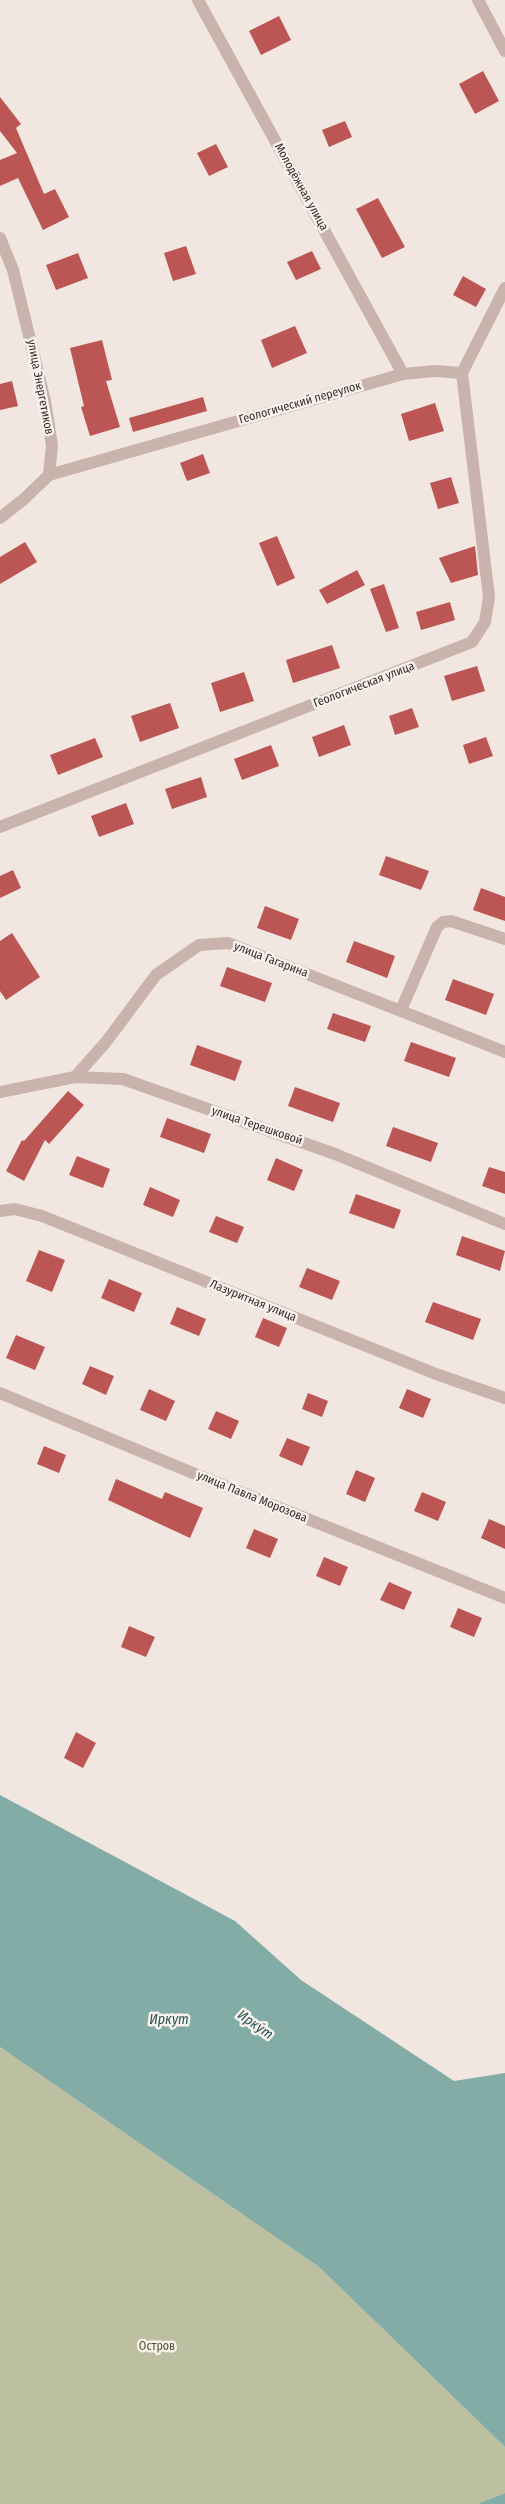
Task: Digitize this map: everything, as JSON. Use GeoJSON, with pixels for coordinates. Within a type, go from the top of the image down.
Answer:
{"type":"FeatureCollection","features":[{"type":"Feature","properties":{"kind":"street","name":"Молодёжная улица"},"geometry":{"type":"LineString","coordinates":[[198,0],[403,374]]}},
{"type":"Feature","properties":{"kind":"street"},"geometry":{"type":"LineString","coordinates":[[478,0],[505,51]]}},
{"type":"Feature","properties":{"kind":"street","name":"улица Энергетиков"},"geometry":{"type":"LineString","coordinates":[[0,238],[13,270],[45,402],[52,445],[49,475]]}},
{"type":"Feature","properties":{"kind":"street"},"geometry":{"type":"LineString","coordinates":[[462,373],[505,288]]}},
{"type":"Feature","properties":{"kind":"street","name":"Геологический переулок"},"geometry":{"type":"LineString","coordinates":[[49,475],[403,374],[434,371],[462,373]]}},
{"type":"Feature","properties":{"kind":"street","name":"Геологическая улица"},"geometry":{"type":"LineString","coordinates":[[0,827],[472,642],[485,622],[489,597],[462,373]]}},
{"type":"Feature","properties":{"kind":"street"},"geometry":{"type":"LineString","coordinates":[[0,518],[49,475]]}},
{"type":"Feature","properties":{"kind":"street"},"geometry":{"type":"LineString","coordinates":[[401,1010],[437,927],[443,922],[451,921],[505,939]]}},
{"type":"Feature","properties":{"kind":"street","name":"улица Гагарина"},"geometry":{"type":"LineString","coordinates":[[75,1077],[106,1042],[156,975],[199,945],[228,943],[505,1052]]}},
{"type":"Feature","properties":{"kind":"street","name":"улица Терешковой"},"geometry":{"type":"LineString","coordinates":[[0,1092],[75,1077],[123,1079],[335,1154],[505,1224]]}},
{"type":"Feature","properties":{"kind":"street","name":"Лазуритная улица"},"geometry":{"type":"LineString","coordinates":[[0,1210],[15,1209],[42,1216],[436,1374],[505,1398]]}},
{"type":"Feature","properties":{"kind":"street","name":"улица Павла Морозова"},"geometry":{"type":"LineString","coordinates":[[0,1393],[200,1476],[505,1598]]}},
{"type":"Feature","properties":{"kind":"green space","name":"Остров"},"geometry":{"type":"Polygon","coordinates":[[[0,2047],[319,2267],[505,2447],[505,2493],[477,2504],[0,2504],[0,2047]]]}},
{"type":"Feature","properties":{"kind":"water","name":"Иркут"},"geometry":{"type":"Polygon","coordinates":[[[0,1795],[235,1921],[301,1980],[454,2081],[505,2073],[505,2447],[319,2267],[0,2047],[0,1795]]]}},
{"type":"Feature","properties":{"kind":"water"},"geometry":{"type":"Polygon","coordinates":[[[505,2493],[505,2504],[477,2504],[505,2493]]]}},
{"type":"Feature","properties":{"kind":"building"},"geometry":{"type":"Polygon","coordinates":[[[279,16],[291,40],[261,55],[249,31],[279,16]]]}},
{"type":"Feature","properties":{"kind":"building"},"geometry":{"type":"Polygon","coordinates":[[[483,71],[499,101],[475,114],[459,84],[483,71]]]}},
{"type":"Feature","properties":{"kind":"building"},"geometry":{"type":"Polygon","coordinates":[[[0,97],[21,124],[16,128],[44,194],[55,189],[69,217],[43,230],[18,178],[0,186],[0,160],[17,153],[0,131],[0,97]]]}},
{"type":"Feature","properties":{"kind":"building"},"geometry":{"type":"Polygon","coordinates":[[[345,121],[352,137],[329,147],[322,130],[345,121]]]}},
{"type":"Feature","properties":{"kind":"building"},"geometry":{"type":"Polygon","coordinates":[[[216,144],[228,167],[209,176],[197,153],[216,144]]]}},
{"type":"Feature","properties":{"kind":"building"},"geometry":{"type":"Polygon","coordinates":[[[378,198],[405,247],[382,258],[356,209],[378,198]]]}},
{"type":"Feature","properties":{"kind":"building"},"geometry":{"type":"Polygon","coordinates":[[[186,246],[196,274],[173,281],[164,253],[186,246]]]}},
{"type":"Feature","properties":{"kind":"building"},"geometry":{"type":"Polygon","coordinates":[[[312,251],[321,269],[296,280],[287,262],[312,251]]]}},
{"type":"Feature","properties":{"kind":"building"},"geometry":{"type":"Polygon","coordinates":[[[78,253],[88,278],[56,290],[46,265],[78,253]]]}},
{"type":"Feature","properties":{"kind":"building"},"geometry":{"type":"Polygon","coordinates":[[[463,276],[486,289],[476,307],[453,295],[463,276]]]}},
{"type":"Feature","properties":{"kind":"building"},"geometry":{"type":"Polygon","coordinates":[[[295,326],[307,353],[272,368],[261,340],[295,326]]]}},
{"type":"Feature","properties":{"kind":"building"},"geometry":{"type":"Polygon","coordinates":[[[102,340],[112,380],[106,381],[120,427],[90,436],[81,407],[84,406],[70,348],[102,340]]]}},
{"type":"Feature","properties":{"kind":"building"},"geometry":{"type":"Polygon","coordinates":[[[12,381],[18,406],[0,410],[0,384],[12,381]]]}},
{"type":"Feature","properties":{"kind":"building"},"geometry":{"type":"Polygon","coordinates":[[[203,397],[207,411],[133,432],[129,418],[203,397]]]}},
{"type":"Feature","properties":{"kind":"building"},"geometry":{"type":"Polygon","coordinates":[[[435,403],[444,431],[409,441],[401,414],[435,403]]]}},
{"type":"Feature","properties":{"kind":"building"},"geometry":{"type":"Polygon","coordinates":[[[203,454],[210,473],[187,481],[180,463],[203,454]]]}},
{"type":"Feature","properties":{"kind":"building"},"geometry":{"type":"Polygon","coordinates":[[[451,477],[459,503],[438,509],[430,483],[451,477]]]}},
{"type":"Feature","properties":{"kind":"building"},"geometry":{"type":"Polygon","coordinates":[[[277,536],[295,578],[277,586],[259,543],[277,536]]]}},
{"type":"Feature","properties":{"kind":"building"},"geometry":{"type":"Polygon","coordinates":[[[25,542],[37,562],[0,584],[0,557],[25,542]]]}},
{"type":"Feature","properties":{"kind":"building"},"geometry":{"type":"Polygon","coordinates":[[[475,546],[478,575],[451,583],[439,558],[475,546]]]}},
{"type":"Feature","properties":{"kind":"building"},"geometry":{"type":"Polygon","coordinates":[[[357,570],[365,585],[327,604],[319,590],[357,570]]]}},
{"type":"Feature","properties":{"kind":"building"},"geometry":{"type":"Polygon","coordinates":[[[384,584],[399,628],[386,632],[370,589],[384,584]]]}},
{"type":"Feature","properties":{"kind":"building"},"geometry":{"type":"Polygon","coordinates":[[[450,602],[455,620],[421,630],[416,612],[450,602]]]}},
{"type":"Feature","properties":{"kind":"building"},"geometry":{"type":"Polygon","coordinates":[[[332,645],[340,668],[293,683],[286,660],[332,645]]]}},
{"type":"Feature","properties":{"kind":"building"},"geometry":{"type":"Polygon","coordinates":[[[477,666],[485,691],[452,701],[444,676],[477,666]]]}},
{"type":"Feature","properties":{"kind":"building"},"geometry":{"type":"Polygon","coordinates":[[[244,672],[254,701],[220,712],[211,683],[244,672]]]}},
{"type":"Feature","properties":{"kind":"building"},"geometry":{"type":"Polygon","coordinates":[[[170,703],[179,728],[140,742],[131,716],[170,703]]]}},
{"type":"Feature","properties":{"kind":"building"},"geometry":{"type":"Polygon","coordinates":[[[412,708],[419,727],[395,735],[389,716],[412,708]]]}},
{"type":"Feature","properties":{"kind":"building"},"geometry":{"type":"Polygon","coordinates":[[[344,725],[351,745],[319,757],[312,737],[344,725]]]}},
{"type":"Feature","properties":{"kind":"building"},"geometry":{"type":"Polygon","coordinates":[[[486,737],[493,756],[469,764],[463,745],[486,737]]]}},
{"type":"Feature","properties":{"kind":"building"},"geometry":{"type":"Polygon","coordinates":[[[95,738],[103,757],[58,775],[50,755],[95,738]]]}},
{"type":"Feature","properties":{"kind":"building"},"geometry":{"type":"Polygon","coordinates":[[[271,745],[279,766],[242,780],[234,759],[271,745]]]}},
{"type":"Feature","properties":{"kind":"building"},"geometry":{"type":"Polygon","coordinates":[[[201,777],[207,797],[172,809],[165,789],[201,777]]]}},
{"type":"Feature","properties":{"kind":"building"},"geometry":{"type":"Polygon","coordinates":[[[126,803],[134,824],[99,837],[91,816],[126,803]]]}},
{"type":"Feature","properties":{"kind":"building"},"geometry":{"type":"Polygon","coordinates":[[[386,856],[429,871],[421,890],[379,875],[386,856]]]}},
{"type":"Feature","properties":{"kind":"building"},"geometry":{"type":"Polygon","coordinates":[[[13,870],[21,888],[0,898],[0,876],[13,870]]]}},
{"type":"Feature","properties":{"kind":"building"},"geometry":{"type":"Polygon","coordinates":[[[481,888],[505,897],[505,921],[473,910],[481,888]]]}},
{"type":"Feature","properties":{"kind":"building"},"geometry":{"type":"Polygon","coordinates":[[[265,906],[299,919],[291,940],[257,928],[265,906]]]}},
{"type":"Feature","properties":{"kind":"building"},"geometry":{"type":"Polygon","coordinates":[[[12,933],[40,977],[6,1000],[0,991],[0,941],[12,933]]]}},
{"type":"Feature","properties":{"kind":"building"},"geometry":{"type":"Polygon","coordinates":[[[354,941],[395,956],[387,978],[346,962],[354,941]]]}},
{"type":"Feature","properties":{"kind":"building"},"geometry":{"type":"Polygon","coordinates":[[[227,967],[272,983],[265,1002],[220,986],[227,967]]]}},
{"type":"Feature","properties":{"kind":"building"},"geometry":{"type":"Polygon","coordinates":[[[453,979],[494,994],[486,1015],[445,1000],[453,979]]]}},
{"type":"Feature","properties":{"kind":"building"},"geometry":{"type":"Polygon","coordinates":[[[333,1013],[371,1026],[365,1042],[327,1029],[333,1013]]]}},
{"type":"Feature","properties":{"kind":"building"},"geometry":{"type":"Polygon","coordinates":[[[411,1042],[456,1058],[449,1077],[404,1061],[411,1042]]]}},
{"type":"Feature","properties":{"kind":"building"},"geometry":{"type":"Polygon","coordinates":[[[197,1045],[242,1061],[235,1081],[190,1065],[197,1045]]]}},
{"type":"Feature","properties":{"kind":"building"},"geometry":{"type":"Polygon","coordinates":[[[295,1087],[340,1103],[333,1122],[288,1106],[295,1087]]]}},
{"type":"Feature","properties":{"kind":"building"},"geometry":{"type":"Polygon","coordinates":[[[68,1091],[84,1105],[49,1144],[45,1140],[24,1181],[6,1171],[22,1140],[24,1141],[68,1091]]]}},
{"type":"Feature","properties":{"kind":"building"},"geometry":{"type":"Polygon","coordinates":[[[167,1118],[211,1134],[204,1153],[160,1137],[167,1118]]]}},
{"type":"Feature","properties":{"kind":"building"},"geometry":{"type":"Polygon","coordinates":[[[393,1127],[438,1143],[431,1162],[386,1146],[393,1127]]]}},
{"type":"Feature","properties":{"kind":"building"},"geometry":{"type":"Polygon","coordinates":[[[77,1156],[110,1169],[103,1188],[69,1175],[77,1156]]]}},
{"type":"Feature","properties":{"kind":"building"},"geometry":{"type":"Polygon","coordinates":[[[276,1158],[303,1170],[294,1191],[267,1180],[276,1158]]]}},
{"type":"Feature","properties":{"kind":"building"},"geometry":{"type":"Polygon","coordinates":[[[489,1167],[505,1172],[505,1194],[482,1186],[489,1167]]]}},
{"type":"Feature","properties":{"kind":"building"},"geometry":{"type":"Polygon","coordinates":[[[150,1187],[180,1200],[173,1217],[143,1205],[150,1187]]]}},
{"type":"Feature","properties":{"kind":"building"},"geometry":{"type":"Polygon","coordinates":[[[356,1194],[401,1210],[394,1229],[349,1213],[356,1194]]]}},
{"type":"Feature","properties":{"kind":"building"},"geometry":{"type":"Polygon","coordinates":[[[216,1216],[244,1227],[237,1243],[209,1232],[216,1216]]]}},
{"type":"Feature","properties":{"kind":"building"},"geometry":{"type":"Polygon","coordinates":[[[462,1236],[505,1251],[500,1271],[456,1255],[462,1236]]]}},
{"type":"Feature","properties":{"kind":"building"},"geometry":{"type":"Polygon","coordinates":[[[39,1250],[65,1260],[52,1292],[26,1281],[39,1250]]]}},
{"type":"Feature","properties":{"kind":"building"},"geometry":{"type":"Polygon","coordinates":[[[307,1268],[340,1281],[332,1300],[299,1287],[307,1268]]]}},
{"type":"Feature","properties":{"kind":"building"},"geometry":{"type":"Polygon","coordinates":[[[109,1279],[142,1293],[134,1312],[101,1298],[109,1279]]]}},
{"type":"Feature","properties":{"kind":"building"},"geometry":{"type":"Polygon","coordinates":[[[433,1302],[481,1319],[473,1340],[425,1322],[433,1302]]]}},
{"type":"Feature","properties":{"kind":"building"},"geometry":{"type":"Polygon","coordinates":[[[177,1307],[206,1319],[199,1336],[170,1324],[177,1307]]]}},
{"type":"Feature","properties":{"kind":"building"},"geometry":{"type":"Polygon","coordinates":[[[263,1318],[287,1328],[279,1347],[255,1337],[263,1318]]]}},
{"type":"Feature","properties":{"kind":"building"},"geometry":{"type":"Polygon","coordinates":[[[16,1335],[45,1347],[35,1370],[6,1358],[16,1335]]]}},
{"type":"Feature","properties":{"kind":"building"},"geometry":{"type":"Polygon","coordinates":[[[90,1366],[114,1376],[106,1395],[82,1384],[90,1366]]]}},
{"type":"Feature","properties":{"kind":"building"},"geometry":{"type":"Polygon","coordinates":[[[149,1389],[175,1401],[166,1421],[140,1410],[149,1389]]]}},
{"type":"Feature","properties":{"kind":"building"},"geometry":{"type":"Polygon","coordinates":[[[407,1389],[431,1399],[423,1418],[399,1408],[407,1389]]]}},
{"type":"Feature","properties":{"kind":"building"},"geometry":{"type":"Polygon","coordinates":[[[308,1393],[328,1401],[322,1417],[302,1409],[308,1393]]]}},
{"type":"Feature","properties":{"kind":"building"},"geometry":{"type":"Polygon","coordinates":[[[216,1411],[239,1421],[231,1439],[208,1429],[216,1411]]]}},
{"type":"Feature","properties":{"kind":"building"},"geometry":{"type":"Polygon","coordinates":[[[287,1438],[310,1447],[302,1466],[279,1456],[287,1438]]]}},
{"type":"Feature","properties":{"kind":"building"},"geometry":{"type":"Polygon","coordinates":[[[44,1446],[66,1455],[59,1473],[37,1464],[44,1446]]]}},
{"type":"Feature","properties":{"kind":"building"},"geometry":{"type":"Polygon","coordinates":[[[356,1470],[375,1478],[365,1502],[346,1494],[356,1470]]]}},
{"type":"Feature","properties":{"kind":"building"},"geometry":{"type":"Polygon","coordinates":[[[116,1479],[162,1499],[165,1492],[203,1508],[190,1538],[108,1500],[116,1479]]]}},
{"type":"Feature","properties":{"kind":"building"},"geometry":{"type":"Polygon","coordinates":[[[422,1492],[446,1502],[438,1521],[414,1511],[422,1492]]]}},
{"type":"Feature","properties":{"kind":"building"},"geometry":{"type":"Polygon","coordinates":[[[489,1519],[505,1526],[505,1549],[481,1538],[489,1519]]]}},
{"type":"Feature","properties":{"kind":"building"},"geometry":{"type":"Polygon","coordinates":[[[254,1529],[278,1539],[270,1558],[246,1548],[254,1529]]]}},
{"type":"Feature","properties":{"kind":"building"},"geometry":{"type":"Polygon","coordinates":[[[324,1557],[348,1567],[340,1586],[316,1576],[324,1557]]]}},
{"type":"Feature","properties":{"kind":"building"},"geometry":{"type":"Polygon","coordinates":[[[389,1582],[412,1592],[404,1610],[380,1600],[389,1582]]]}},
{"type":"Feature","properties":{"kind":"building"},"geometry":{"type":"Polygon","coordinates":[[[458,1608],[482,1618],[474,1637],[450,1627],[458,1608]]]}},
{"type":"Feature","properties":{"kind":"building"},"geometry":{"type":"Polygon","coordinates":[[[129,1626],[155,1637],[146,1657],[121,1647],[129,1626]]]}},
{"type":"Feature","properties":{"kind":"building"},"geometry":{"type":"Polygon","coordinates":[[[76,1732],[96,1743],[83,1768],[64,1758],[76,1732]]]}},
{"type":"Feature","properties":{"kind":"water label","name":"Ирку́т"},"geometry":{"type":"Point","coordinates":[255,2025]}}]}
